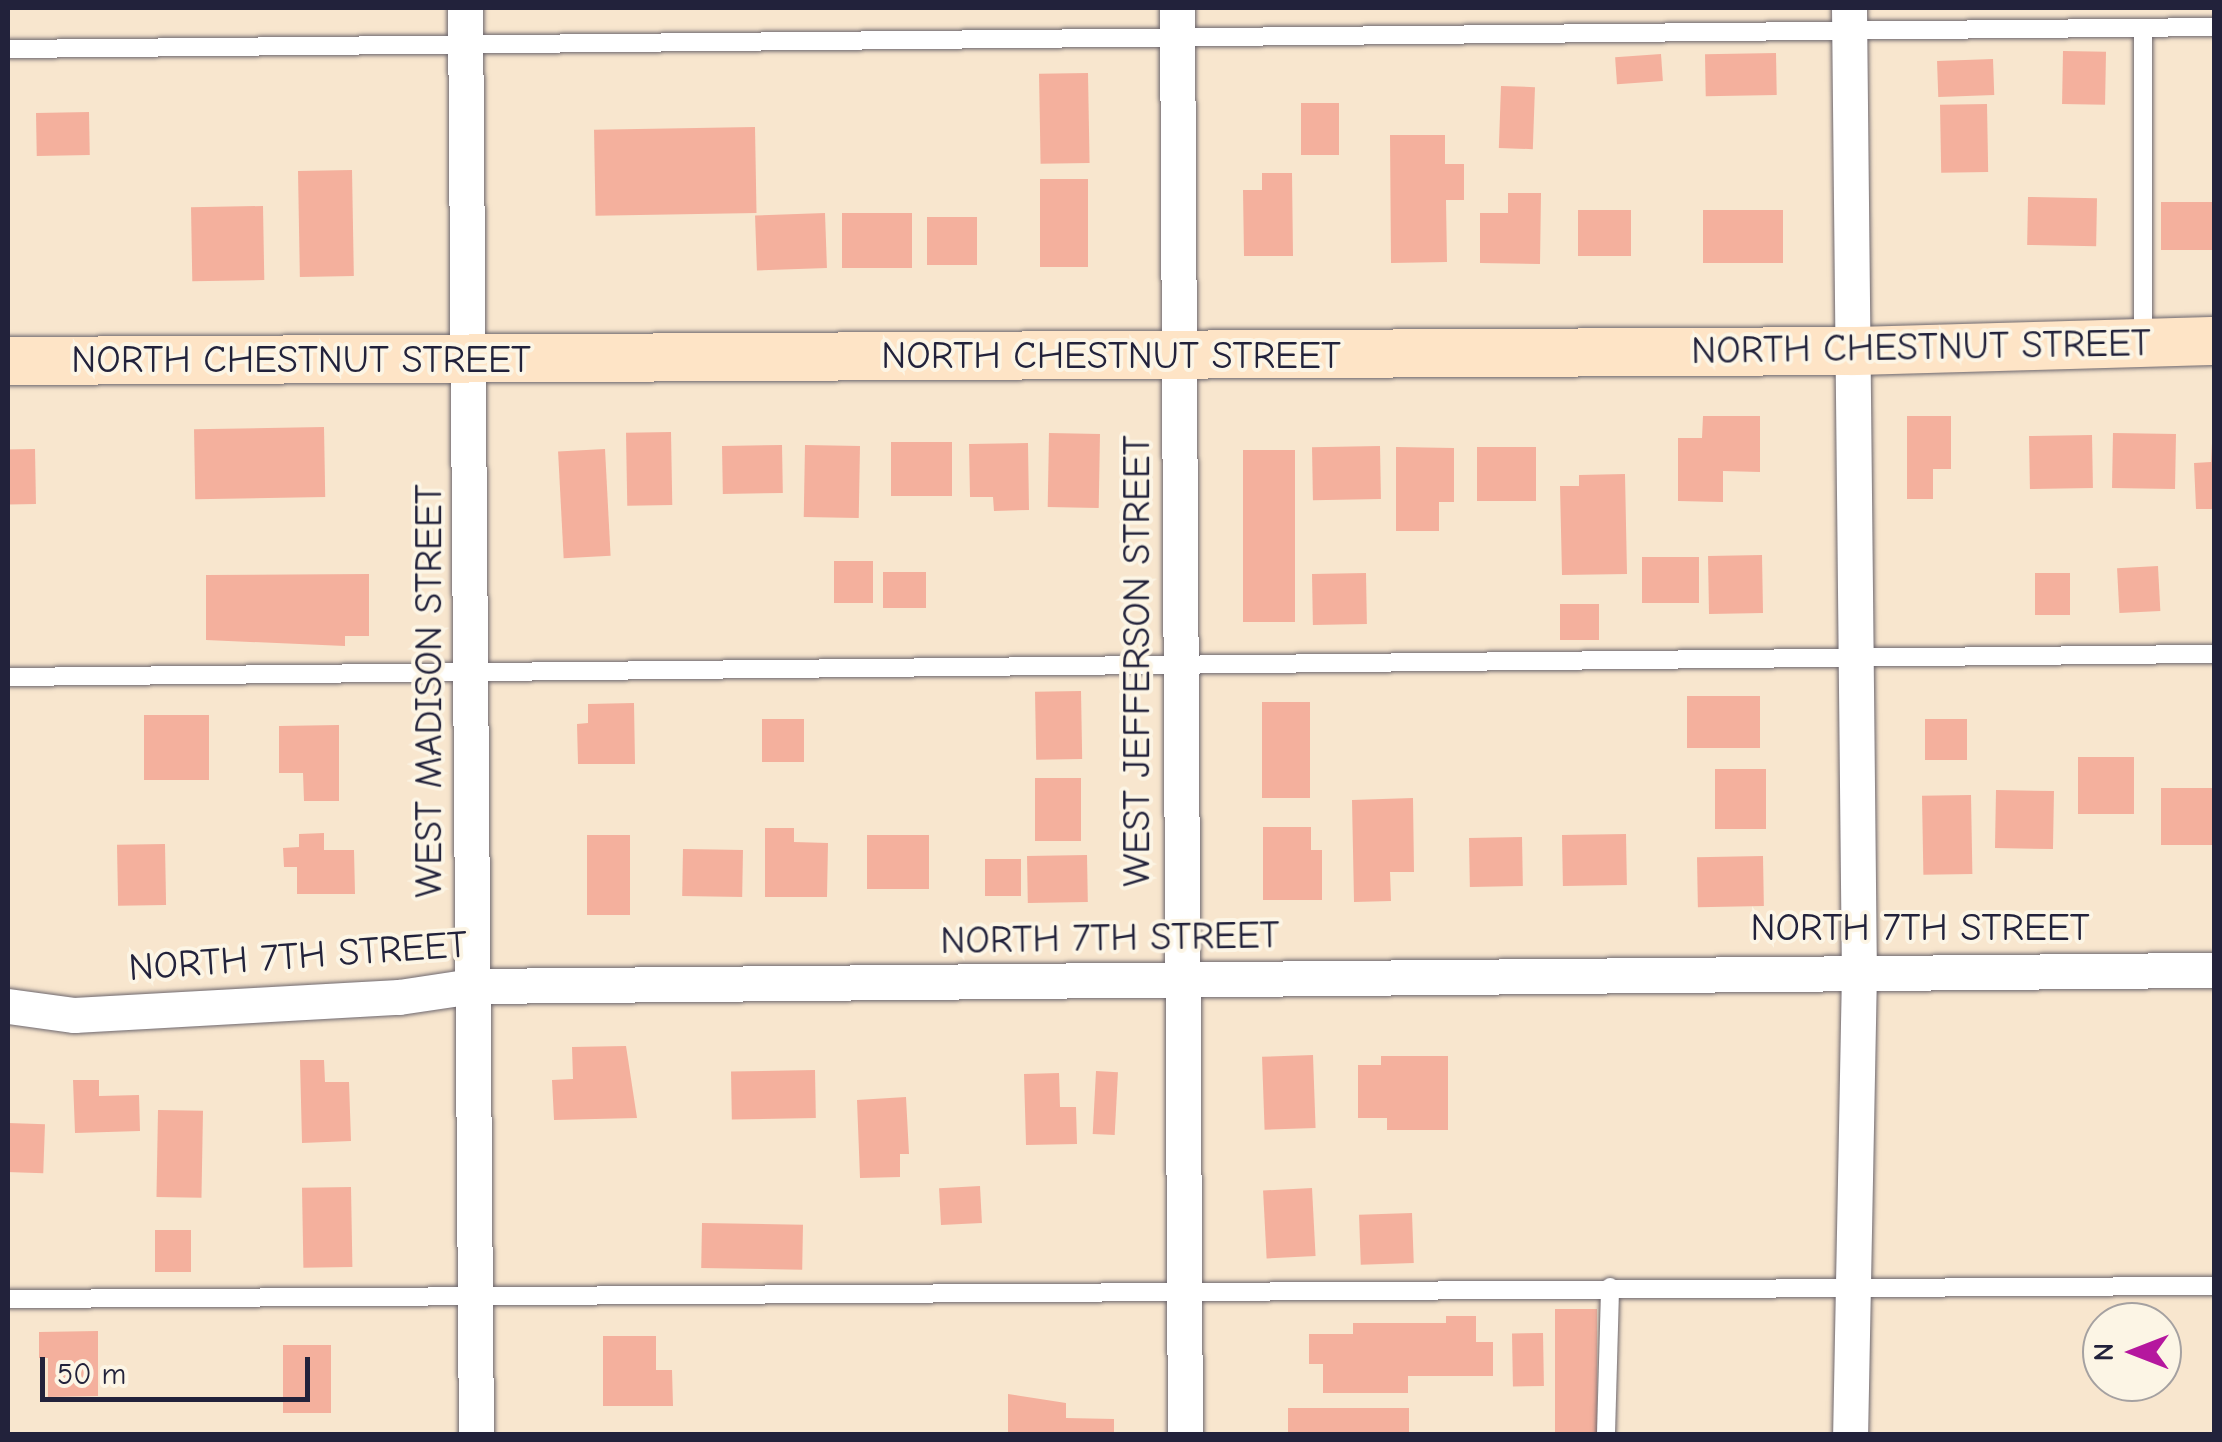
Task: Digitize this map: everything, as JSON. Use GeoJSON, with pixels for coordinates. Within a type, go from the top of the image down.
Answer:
{"type":"FeatureCollection","features":[{"type":"Feature","properties":{"kind":"main road","name":"NORTH CHESTNUT STREET"},"geometry":{"type":"LineString","coordinates":[[8,362],[1854,351],[2214,341]]}},
{"type":"Feature","properties":{"kind":"street","name":"WEST MADISON STREET"},"geometry":{"type":"LineString","coordinates":[[465,8],[472,362],[476,1434]]}},
{"type":"Feature","properties":{"kind":"street"},"geometry":{"type":"LineString","coordinates":[[1849,20],[1859,970],[1850,1434]]}},
{"type":"Feature","properties":{"kind":"street","name":"WEST JEFFERSON STREET"},"geometry":{"type":"LineString","coordinates":[[1177,22],[1184,1434]]}},
{"type":"Feature","properties":{"kind":"street","name":"NORTH 7TH STREET"},"geometry":{"type":"LineString","coordinates":[[8,1006],[74,1015],[400,997],[473,986],[1182,981],[1859,970],[2214,970]]}},
{"type":"Feature","properties":{"kind":"lane"},"geometry":{"type":"LineString","coordinates":[[8,49],[466,48],[1177,22],[1849,20],[2214,28]]}},
{"type":"Feature","properties":{"kind":"lane"},"geometry":{"type":"LineString","coordinates":[[2143,28],[2143,344]]}},
{"type":"Feature","properties":{"kind":"lane"},"geometry":{"type":"LineString","coordinates":[[8,676],[2214,654]]}},
{"type":"Feature","properties":{"kind":"lane"},"geometry":{"type":"LineString","coordinates":[[8,1299],[475,1299],[1850,1285],[2214,1286]]}},
{"type":"Feature","properties":{"kind":"lane"},"geometry":{"type":"LineString","coordinates":[[1606,1434],[1610,1287]]}},
{"type":"Feature","properties":{"kind":"building"},"geometry":{"type":"Polygon","coordinates":[[[2063,51],[2106,52],[2105,105],[2062,104],[2063,51]]]}},
{"type":"Feature","properties":{"kind":"building"},"geometry":{"type":"Polygon","coordinates":[[[1776,53],[1777,95],[1706,96],[1705,54],[1776,53]]]}},
{"type":"Feature","properties":{"kind":"building"},"geometry":{"type":"Polygon","coordinates":[[[1661,54],[1663,81],[1617,84],[1615,57],[1661,54]]]}},
{"type":"Feature","properties":{"kind":"building"},"geometry":{"type":"Polygon","coordinates":[[[1993,59],[1994,95],[1938,97],[1937,61],[1993,59]]]}},
{"type":"Feature","properties":{"kind":"building"},"geometry":{"type":"Polygon","coordinates":[[[1088,73],[1090,163],[1041,164],[1039,74],[1088,73]]]}},
{"type":"Feature","properties":{"kind":"building"},"geometry":{"type":"Polygon","coordinates":[[[1501,86],[1535,87],[1533,149],[1499,148],[1501,86]]]}},
{"type":"Feature","properties":{"kind":"building"},"geometry":{"type":"Polygon","coordinates":[[[1301,103],[1339,103],[1339,155],[1301,155],[1301,103]]]}},
{"type":"Feature","properties":{"kind":"building"},"geometry":{"type":"Polygon","coordinates":[[[1987,104],[1988,172],[1941,173],[1940,105],[1987,104]]]}},
{"type":"Feature","properties":{"kind":"building"},"geometry":{"type":"Polygon","coordinates":[[[89,112],[90,155],[37,156],[36,113],[89,112]]]}},
{"type":"Feature","properties":{"kind":"building"},"geometry":{"type":"Polygon","coordinates":[[[755,127],[757,213],[596,216],[594,130],[755,127]]]}},
{"type":"Feature","properties":{"kind":"building"},"geometry":{"type":"Polygon","coordinates":[[[1390,135],[1445,135],[1445,164],[1464,164],[1464,200],[1446,200],[1447,262],[1391,263],[1390,135]]]}},
{"type":"Feature","properties":{"kind":"building"},"geometry":{"type":"Polygon","coordinates":[[[352,170],[354,276],[300,277],[298,171],[352,170]]]}},
{"type":"Feature","properties":{"kind":"building"},"geometry":{"type":"Polygon","coordinates":[[[1262,173],[1292,173],[1293,256],[1244,256],[1243,190],[1262,190],[1262,173]]]}},
{"type":"Feature","properties":{"kind":"building"},"geometry":{"type":"Polygon","coordinates":[[[1040,179],[1088,179],[1088,267],[1040,267],[1040,179]]]}},
{"type":"Feature","properties":{"kind":"building"},"geometry":{"type":"Polygon","coordinates":[[[1508,193],[1541,193],[1540,264],[1480,263],[1480,213],[1508,213],[1508,193]]]}},
{"type":"Feature","properties":{"kind":"building"},"geometry":{"type":"Polygon","coordinates":[[[2028,197],[2097,198],[2096,246],[2027,245],[2028,197]]]}},
{"type":"Feature","properties":{"kind":"building"},"geometry":{"type":"Polygon","coordinates":[[[2161,202],[2214,202],[2214,250],[2161,250],[2161,202]]]}},
{"type":"Feature","properties":{"kind":"building"},"geometry":{"type":"Polygon","coordinates":[[[263,206],[264,280],[192,281],[191,207],[263,206]]]}},
{"type":"Feature","properties":{"kind":"building"},"geometry":{"type":"Polygon","coordinates":[[[1578,210],[1631,210],[1631,256],[1578,256],[1578,210]]]}},
{"type":"Feature","properties":{"kind":"building"},"geometry":{"type":"Polygon","coordinates":[[[1703,210],[1783,210],[1783,263],[1703,263],[1703,210]]]}},
{"type":"Feature","properties":{"kind":"building"},"geometry":{"type":"Polygon","coordinates":[[[825,213],[827,268],[757,270],[755,215],[825,213]]]}},
{"type":"Feature","properties":{"kind":"building"},"geometry":{"type":"Polygon","coordinates":[[[842,213],[912,213],[912,268],[842,268],[842,213]]]}},
{"type":"Feature","properties":{"kind":"building"},"geometry":{"type":"Polygon","coordinates":[[[927,217],[977,217],[977,265],[927,265],[927,217]]]}},
{"type":"Feature","properties":{"kind":"building"},"geometry":{"type":"Polygon","coordinates":[[[1703,416],[1760,416],[1760,472],[1723,471],[1723,502],[1678,501],[1678,438],[1702,438],[1703,416]]]}},
{"type":"Feature","properties":{"kind":"building"},"geometry":{"type":"Polygon","coordinates":[[[1907,416],[1951,416],[1951,469],[1933,469],[1933,499],[1907,499],[1907,416]]]}},
{"type":"Feature","properties":{"kind":"building"},"geometry":{"type":"Polygon","coordinates":[[[324,427],[325,497],[195,499],[194,429],[324,427]]]}},
{"type":"Feature","properties":{"kind":"building"},"geometry":{"type":"Polygon","coordinates":[[[671,432],[672,505],[627,506],[626,433],[671,432]]]}},
{"type":"Feature","properties":{"kind":"building"},"geometry":{"type":"Polygon","coordinates":[[[1049,433],[1100,434],[1099,508],[1048,507],[1049,433]]]}},
{"type":"Feature","properties":{"kind":"building"},"geometry":{"type":"Polygon","coordinates":[[[2113,433],[2176,434],[2175,489],[2112,488],[2113,433]]]}},
{"type":"Feature","properties":{"kind":"building"},"geometry":{"type":"Polygon","coordinates":[[[2092,435],[2093,488],[2030,489],[2029,436],[2092,435]]]}},
{"type":"Feature","properties":{"kind":"building"},"geometry":{"type":"Polygon","coordinates":[[[891,442],[952,442],[952,496],[891,496],[891,442]]]}},
{"type":"Feature","properties":{"kind":"building"},"geometry":{"type":"Polygon","coordinates":[[[1028,443],[1029,510],[994,511],[993,497],[970,497],[969,444],[1028,443]]]}},
{"type":"Feature","properties":{"kind":"building"},"geometry":{"type":"Polygon","coordinates":[[[2211,443],[2214,509],[2196,509],[2194,463],[2211,462],[2211,443]]]}},
{"type":"Feature","properties":{"kind":"building"},"geometry":{"type":"Polygon","coordinates":[[[782,445],[783,493],[723,494],[722,446],[782,445]]]}},
{"type":"Feature","properties":{"kind":"building"},"geometry":{"type":"Polygon","coordinates":[[[805,445],[860,446],[859,518],[804,517],[805,445]]]}},
{"type":"Feature","properties":{"kind":"building"},"geometry":{"type":"Polygon","coordinates":[[[1380,446],[1381,499],[1313,500],[1312,447],[1380,446]]]}},
{"type":"Feature","properties":{"kind":"building"},"geometry":{"type":"Polygon","coordinates":[[[1396,447],[1454,448],[1454,502],[1439,502],[1439,531],[1396,531],[1396,447]]]}},
{"type":"Feature","properties":{"kind":"building"},"geometry":{"type":"Polygon","coordinates":[[[1477,447],[1536,447],[1536,501],[1477,501],[1477,447]]]}},
{"type":"Feature","properties":{"kind":"building"},"geometry":{"type":"Polygon","coordinates":[[[8,449],[35,449],[36,504],[9,504],[8,449]]]}},
{"type":"Feature","properties":{"kind":"building"},"geometry":{"type":"Polygon","coordinates":[[[605,449],[611,556],[564,558],[558,451],[605,449]]]}},
{"type":"Feature","properties":{"kind":"building"},"geometry":{"type":"Polygon","coordinates":[[[1243,450],[1295,450],[1295,622],[1243,622],[1243,450]]]}},
{"type":"Feature","properties":{"kind":"building"},"geometry":{"type":"Polygon","coordinates":[[[1625,474],[1627,574],[1562,575],[1560,486],[1579,486],[1579,475],[1625,474]]]}},
{"type":"Feature","properties":{"kind":"building"},"geometry":{"type":"Polygon","coordinates":[[[1762,555],[1763,613],[1709,614],[1708,556],[1762,555]]]}},
{"type":"Feature","properties":{"kind":"building"},"geometry":{"type":"Polygon","coordinates":[[[1642,557],[1699,557],[1699,603],[1642,603],[1642,557]]]}},
{"type":"Feature","properties":{"kind":"building"},"geometry":{"type":"Polygon","coordinates":[[[834,561],[873,561],[873,603],[834,603],[834,561]]]}},
{"type":"Feature","properties":{"kind":"building"},"geometry":{"type":"Polygon","coordinates":[[[2158,566],[2160,611],[2119,613],[2117,568],[2158,566]]]}},
{"type":"Feature","properties":{"kind":"building"},"geometry":{"type":"Polygon","coordinates":[[[883,572],[926,572],[926,608],[883,608],[883,572]]]}},
{"type":"Feature","properties":{"kind":"building"},"geometry":{"type":"Polygon","coordinates":[[[1366,573],[1367,624],[1313,625],[1312,574],[1366,573]]]}},
{"type":"Feature","properties":{"kind":"building"},"geometry":{"type":"Polygon","coordinates":[[[2035,573],[2070,573],[2070,615],[2035,615],[2035,573]]]}},
{"type":"Feature","properties":{"kind":"building"},"geometry":{"type":"Polygon","coordinates":[[[369,574],[369,636],[345,636],[345,646],[206,640],[206,575],[369,574]]]}},
{"type":"Feature","properties":{"kind":"building"},"geometry":{"type":"Polygon","coordinates":[[[1560,604],[1599,604],[1599,640],[1560,640],[1560,604]]]}},
{"type":"Feature","properties":{"kind":"building"},"geometry":{"type":"Polygon","coordinates":[[[1081,691],[1082,759],[1036,760],[1035,692],[1081,691]]]}},
{"type":"Feature","properties":{"kind":"building"},"geometry":{"type":"Polygon","coordinates":[[[1687,696],[1760,696],[1760,748],[1687,748],[1687,696]]]}},
{"type":"Feature","properties":{"kind":"building"},"geometry":{"type":"Polygon","coordinates":[[[1262,702],[1310,702],[1310,798],[1262,798],[1262,702]]]}},
{"type":"Feature","properties":{"kind":"building"},"geometry":{"type":"Polygon","coordinates":[[[634,703],[635,764],[578,764],[577,724],[588,723],[588,704],[634,703]]]}},
{"type":"Feature","properties":{"kind":"building"},"geometry":{"type":"Polygon","coordinates":[[[144,715],[209,715],[209,780],[144,780],[144,715]]]}},
{"type":"Feature","properties":{"kind":"building"},"geometry":{"type":"Polygon","coordinates":[[[762,719],[804,719],[804,762],[762,762],[762,719]]]}},
{"type":"Feature","properties":{"kind":"building"},"geometry":{"type":"Polygon","coordinates":[[[1925,719],[1967,719],[1967,760],[1925,760],[1925,719]]]}},
{"type":"Feature","properties":{"kind":"building"},"geometry":{"type":"Polygon","coordinates":[[[339,725],[339,801],[304,801],[303,773],[279,773],[279,726],[339,725]]]}},
{"type":"Feature","properties":{"kind":"building"},"geometry":{"type":"Polygon","coordinates":[[[2078,757],[2134,757],[2134,814],[2078,814],[2078,757]]]}},
{"type":"Feature","properties":{"kind":"building"},"geometry":{"type":"Polygon","coordinates":[[[1715,769],[1766,769],[1766,829],[1715,829],[1715,769]]]}},
{"type":"Feature","properties":{"kind":"building"},"geometry":{"type":"Polygon","coordinates":[[[1035,778],[1081,778],[1081,841],[1035,841],[1035,778]]]}},
{"type":"Feature","properties":{"kind":"building"},"geometry":{"type":"Polygon","coordinates":[[[2161,788],[2214,788],[2214,845],[2161,845],[2161,788]]]}},
{"type":"Feature","properties":{"kind":"building"},"geometry":{"type":"Polygon","coordinates":[[[1996,790],[2054,791],[2053,849],[1995,848],[1996,790]]]}},
{"type":"Feature","properties":{"kind":"building"},"geometry":{"type":"Polygon","coordinates":[[[1971,795],[1972,874],[1923,875],[1922,796],[1971,795]]]}},
{"type":"Feature","properties":{"kind":"building"},"geometry":{"type":"Polygon","coordinates":[[[1413,798],[1414,872],[1390,872],[1391,901],[1354,902],[1352,800],[1413,798]]]}},
{"type":"Feature","properties":{"kind":"building"},"geometry":{"type":"Polygon","coordinates":[[[1263,827],[1311,827],[1311,850],[1322,850],[1322,900],[1263,900],[1263,827]]]}},
{"type":"Feature","properties":{"kind":"building"},"geometry":{"type":"Polygon","coordinates":[[[765,828],[794,828],[794,842],[828,843],[827,897],[765,897],[765,828]]]}},
{"type":"Feature","properties":{"kind":"building"},"geometry":{"type":"Polygon","coordinates":[[[324,833],[324,850],[354,850],[355,894],[297,894],[297,867],[284,867],[283,848],[299,847],[299,834],[324,833]]]}},
{"type":"Feature","properties":{"kind":"building"},"geometry":{"type":"Polygon","coordinates":[[[1626,834],[1627,885],[1563,886],[1562,835],[1626,834]]]}},
{"type":"Feature","properties":{"kind":"building"},"geometry":{"type":"Polygon","coordinates":[[[587,835],[630,835],[630,915],[587,915],[587,835]]]}},
{"type":"Feature","properties":{"kind":"building"},"geometry":{"type":"Polygon","coordinates":[[[867,835],[929,835],[929,889],[867,889],[867,835]]]}},
{"type":"Feature","properties":{"kind":"building"},"geometry":{"type":"Polygon","coordinates":[[[1522,837],[1523,886],[1470,887],[1469,838],[1522,837]]]}},
{"type":"Feature","properties":{"kind":"building"},"geometry":{"type":"Polygon","coordinates":[[[165,844],[166,905],[118,906],[117,845],[165,844]]]}},
{"type":"Feature","properties":{"kind":"building"},"geometry":{"type":"Polygon","coordinates":[[[683,849],[743,850],[742,897],[682,896],[683,849]]]}},
{"type":"Feature","properties":{"kind":"building"},"geometry":{"type":"Polygon","coordinates":[[[1087,855],[1088,902],[1028,903],[1027,856],[1087,855]]]}},
{"type":"Feature","properties":{"kind":"building"},"geometry":{"type":"Polygon","coordinates":[[[1763,856],[1764,906],[1698,907],[1697,857],[1763,856]]]}},
{"type":"Feature","properties":{"kind":"building"},"geometry":{"type":"Polygon","coordinates":[[[985,859],[1021,859],[1021,896],[985,896],[985,859]]]}},
{"type":"Feature","properties":{"kind":"building"},"geometry":{"type":"Polygon","coordinates":[[[626,1046],[637,1118],[554,1120],[552,1080],[573,1079],[572,1047],[626,1046]]]}},
{"type":"Feature","properties":{"kind":"building"},"geometry":{"type":"Polygon","coordinates":[[[1313,1055],[1316,1128],[1265,1130],[1262,1057],[1313,1055]]]}},
{"type":"Feature","properties":{"kind":"building"},"geometry":{"type":"Polygon","coordinates":[[[1381,1056],[1448,1056],[1448,1130],[1387,1130],[1387,1118],[1358,1118],[1358,1065],[1381,1065],[1381,1056]]]}},
{"type":"Feature","properties":{"kind":"building"},"geometry":{"type":"Polygon","coordinates":[[[300,1060],[324,1060],[325,1082],[349,1082],[351,1141],[302,1143],[300,1060]]]}},
{"type":"Feature","properties":{"kind":"building"},"geometry":{"type":"Polygon","coordinates":[[[815,1070],[816,1118],[732,1119],[731,1071],[815,1070]]]}},
{"type":"Feature","properties":{"kind":"building"},"geometry":{"type":"Polygon","coordinates":[[[1096,1071],[1118,1072],[1115,1135],[1093,1134],[1096,1071]]]}},
{"type":"Feature","properties":{"kind":"building"},"geometry":{"type":"Polygon","coordinates":[[[1059,1073],[1060,1107],[1076,1107],[1077,1144],[1026,1145],[1024,1074],[1059,1073]]]}},
{"type":"Feature","properties":{"kind":"building"},"geometry":{"type":"Polygon","coordinates":[[[73,1080],[99,1080],[99,1096],[139,1095],[140,1131],[75,1133],[73,1080]]]}},
{"type":"Feature","properties":{"kind":"building"},"geometry":{"type":"Polygon","coordinates":[[[906,1097],[909,1154],[900,1154],[900,1177],[860,1178],[857,1100],[906,1097]]]}},
{"type":"Feature","properties":{"kind":"building"},"geometry":{"type":"Polygon","coordinates":[[[158,1110],[203,1111],[201,1198],[156,1197],[158,1110]]]}},
{"type":"Feature","properties":{"kind":"building"},"geometry":{"type":"Polygon","coordinates":[[[8,1123],[45,1124],[43,1173],[8,1172],[8,1123]]]}},
{"type":"Feature","properties":{"kind":"building"},"geometry":{"type":"Polygon","coordinates":[[[980,1186],[982,1223],[941,1225],[939,1188],[980,1186]]]}},
{"type":"Feature","properties":{"kind":"building"},"geometry":{"type":"Polygon","coordinates":[[[351,1187],[352,1267],[303,1268],[302,1188],[351,1187]]]}},
{"type":"Feature","properties":{"kind":"building"},"geometry":{"type":"Polygon","coordinates":[[[1312,1188],[1316,1256],[1267,1258],[1263,1191],[1312,1188]]]}},
{"type":"Feature","properties":{"kind":"building"},"geometry":{"type":"Polygon","coordinates":[[[1412,1213],[1414,1263],[1361,1265],[1359,1215],[1412,1213]]]}},
{"type":"Feature","properties":{"kind":"building"},"geometry":{"type":"Polygon","coordinates":[[[702,1223],[803,1225],[802,1270],[701,1268],[702,1223]]]}},
{"type":"Feature","properties":{"kind":"building"},"geometry":{"type":"Polygon","coordinates":[[[155,1230],[191,1230],[191,1272],[155,1272],[155,1230]]]}},
{"type":"Feature","properties":{"kind":"building"},"geometry":{"type":"Polygon","coordinates":[[[1555,1309],[1597,1309],[1597,1434],[1555,1434],[1555,1309]]]}},
{"type":"Feature","properties":{"kind":"building"},"geometry":{"type":"Polygon","coordinates":[[[1446,1316],[1476,1316],[1476,1342],[1493,1342],[1493,1376],[1408,1376],[1408,1393],[1323,1393],[1323,1364],[1309,1364],[1309,1334],[1353,1334],[1353,1323],[1446,1323],[1446,1316]]]}},
{"type":"Feature","properties":{"kind":"building"},"geometry":{"type":"Polygon","coordinates":[[[98,1331],[98,1396],[48,1397],[48,1358],[39,1358],[39,1332],[98,1331]]]}},
{"type":"Feature","properties":{"kind":"building"},"geometry":{"type":"Polygon","coordinates":[[[1543,1333],[1544,1386],[1513,1387],[1512,1334],[1543,1333]]]}},
{"type":"Feature","properties":{"kind":"building"},"geometry":{"type":"Polygon","coordinates":[[[603,1336],[656,1336],[656,1370],[672,1370],[673,1406],[603,1406],[603,1336]]]}},
{"type":"Feature","properties":{"kind":"building"},"geometry":{"type":"Polygon","coordinates":[[[283,1345],[331,1345],[331,1413],[283,1413],[283,1345]]]}},
{"type":"Feature","properties":{"kind":"building"},"geometry":{"type":"Polygon","coordinates":[[[1008,1394],[1066,1403],[1066,1418],[1114,1419],[1114,1434],[1008,1434],[1008,1394]]]}},
{"type":"Feature","properties":{"kind":"building"},"geometry":{"type":"Polygon","coordinates":[[[1288,1408],[1409,1408],[1409,1434],[1288,1434],[1288,1408]]]}}]}
